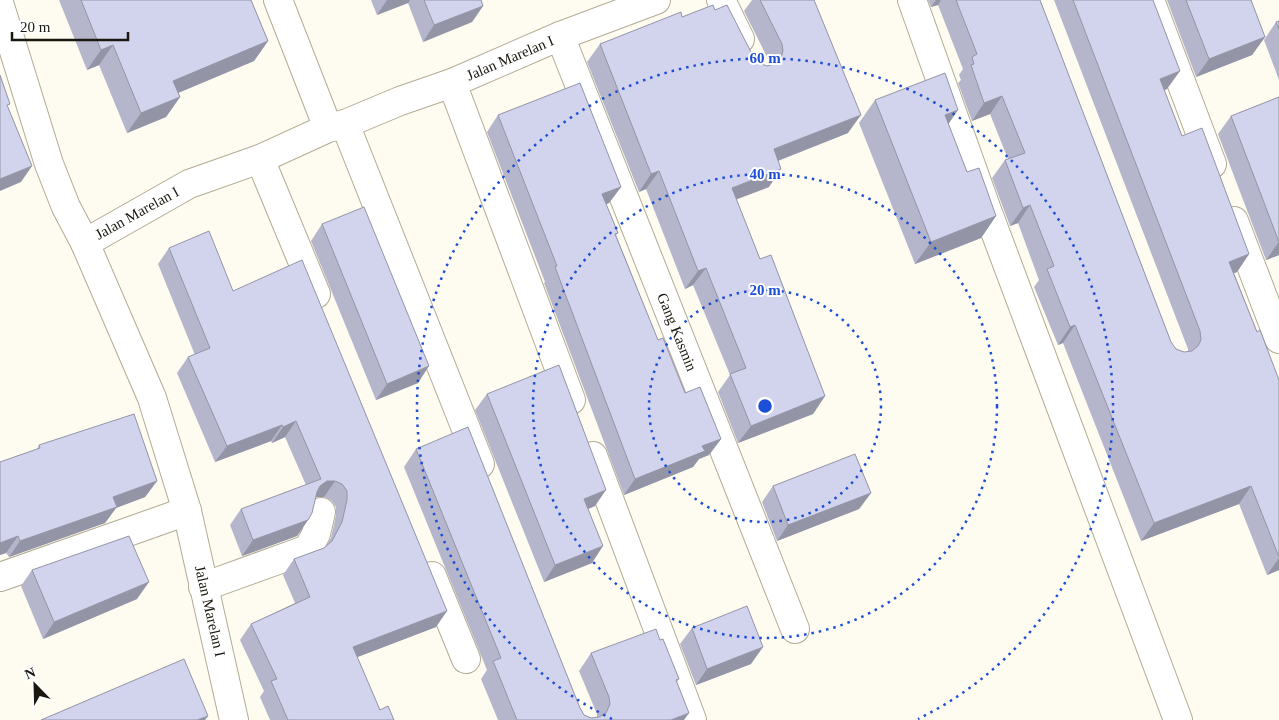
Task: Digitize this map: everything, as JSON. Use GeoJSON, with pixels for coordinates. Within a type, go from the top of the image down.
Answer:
{"type":"FeatureCollection","features":[{"type":"Feature","properties":{"kind":"street"},"geometry":{"type":"LineString","coordinates":[[278,0],[336,126],[490,491]]}},
{"type":"Feature","properties":{"kind":"street","name":"Jalan Marelan I"},"geometry":{"type":"LineString","coordinates":[[234,720],[187,511],[152,398],[84,243],[189,184],[260,159],[336,126],[452,83],[560,36],[656,0]]}},
{"type":"Feature","properties":{"kind":"street"},"geometry":{"type":"LineString","coordinates":[[721,0],[751,60]]}},
{"type":"Feature","properties":{"kind":"street"},"geometry":{"type":"LineString","coordinates":[[912,0],[987,210],[1178,720]]}},
{"type":"Feature","properties":{"kind":"street"},"geometry":{"type":"LineString","coordinates":[[1150,0],[1279,339]]}},
{"type":"Feature","properties":{"kind":"street"},"geometry":{"type":"LineString","coordinates":[[0,6],[49,164],[84,243]]}},
{"type":"Feature","properties":{"kind":"street","name":"Gang Kasmin"},"geometry":{"type":"LineString","coordinates":[[560,36],[794,628]]}},
{"type":"Feature","properties":{"kind":"street"},"geometry":{"type":"LineString","coordinates":[[452,83],[692,720]]}},
{"type":"Feature","properties":{"kind":"street"},"geometry":{"type":"LineString","coordinates":[[260,159],[324,313]]}},
{"type":"Feature","properties":{"kind":"street"},"geometry":{"type":"LineString","coordinates":[[0,577],[187,511]]}},
{"type":"Feature","properties":{"kind":"street"},"geometry":{"type":"LineString","coordinates":[[203,587],[308,549],[316,534],[321,512]]}},
{"type":"Feature","properties":{"kind":"street"},"geometry":{"type":"LineString","coordinates":[[421,550],[466,659]]}},
{"type":"Feature","properties":{"kind":"building"},"geometry":{"type":"Polygon","coordinates":[[[81,0],[251,0],[268,41],[173,81],[180,97],[141,113],[113,45],[101,50],[81,0]]]}},
{"type":"Feature","properties":{"kind":"building"},"geometry":{"type":"Polygon","coordinates":[[[424,0],[481,0],[483,6],[434,25],[424,0]]]}},
{"type":"Feature","properties":{"kind":"building"},"geometry":{"type":"Polygon","coordinates":[[[760,0],[814,0],[861,115],[774,149],[781,169],[732,188],[760,259],[771,255],[825,396],[751,426],[730,374],[746,368],[706,268],[698,271],[659,171],[651,174],[600,44],[681,12],[682,17],[713,5],[715,10],[727,5],[754,58],[759,63],[767,66],[774,64],[781,58],[783,51],[782,44],[760,0]]]}},
{"type":"Feature","properties":{"kind":"building"},"geometry":{"type":"Polygon","coordinates":[[[956,0],[1040,0],[1171,342],[1176,349],[1184,352],[1192,351],[1198,346],[1201,340],[1200,331],[1073,0],[1153,0],[1180,71],[1160,79],[1182,136],[1202,128],[1249,254],[1229,262],[1257,332],[1260,330],[1279,380],[1279,557],[1251,486],[1154,523],[1075,325],[1070,327],[1047,269],[1054,266],[1030,205],[1023,208],[1005,160],[1025,153],[1002,96],[984,103],[971,65],[974,64],[972,57],[977,54],[956,0]]]}},
{"type":"Feature","properties":{"kind":"building"},"geometry":{"type":"Polygon","coordinates":[[[1186,0],[1251,0],[1265,37],[1209,59],[1186,0]]]}},
{"type":"Feature","properties":{"kind":"building"},"geometry":{"type":"Polygon","coordinates":[[[945,73],[958,110],[945,115],[967,172],[979,168],[996,216],[931,242],[875,100],[945,73]]]}},
{"type":"Feature","properties":{"kind":"building"},"geometry":{"type":"Polygon","coordinates":[[[0,75],[10,104],[7,105],[32,166],[0,179],[0,75]]]}},
{"type":"Feature","properties":{"kind":"building"},"geometry":{"type":"Polygon","coordinates":[[[580,83],[621,187],[602,194],[618,233],[615,234],[658,340],[663,338],[685,393],[700,387],[721,439],[702,446],[705,451],[635,479],[555,267],[557,266],[498,115],[580,83]]]}},
{"type":"Feature","properties":{"kind":"building"},"geometry":{"type":"Polygon","coordinates":[[[1279,97],[1279,242],[1231,116],[1279,97]]]}},
{"type":"Feature","properties":{"kind":"building"},"geometry":{"type":"Polygon","coordinates":[[[364,207],[429,366],[387,384],[322,224],[364,207]]]}},
{"type":"Feature","properties":{"kind":"building"},"geometry":{"type":"Polygon","coordinates":[[[209,231],[233,291],[302,260],[447,611],[353,647],[380,710],[388,706],[394,720],[288,720],[271,681],[277,679],[251,624],[310,597],[294,559],[324,548],[332,541],[342,522],[347,491],[342,484],[335,481],[327,481],[320,486],[317,492],[312,513],[308,520],[253,540],[241,509],[321,479],[296,421],[227,446],[188,357],[210,348],[169,248],[209,231]]]}},
{"type":"Feature","properties":{"kind":"building"},"geometry":{"type":"Polygon","coordinates":[[[559,365],[606,490],[584,499],[603,546],[555,565],[487,394],[559,365]]]}},
{"type":"Feature","properties":{"kind":"building"},"geometry":{"type":"Polygon","coordinates":[[[134,414],[157,481],[113,497],[117,507],[20,541],[18,536],[0,543],[0,462],[40,448],[39,445],[134,414]]]}},
{"type":"Feature","properties":{"kind":"building"},"geometry":{"type":"Polygon","coordinates":[[[468,427],[584,715],[591,718],[599,717],[606,713],[610,704],[609,697],[591,653],[656,629],[660,640],[663,639],[679,679],[676,680],[689,713],[671,720],[517,720],[493,661],[501,658],[416,449],[468,427]]]}},
{"type":"Feature","properties":{"kind":"building"},"geometry":{"type":"Polygon","coordinates":[[[855,454],[871,493],[788,525],[773,486],[855,454]]]}},
{"type":"Feature","properties":{"kind":"building"},"geometry":{"type":"Polygon","coordinates":[[[129,536],[149,582],[54,622],[32,570],[129,536]]]}},
{"type":"Feature","properties":{"kind":"building"},"geometry":{"type":"Polygon","coordinates":[[[747,606],[763,647],[707,669],[692,628],[747,606]]]}},
{"type":"Feature","properties":{"kind":"building"},"geometry":{"type":"Polygon","coordinates":[[[184,659],[208,716],[197,720],[41,720],[184,659]]]}}]}
